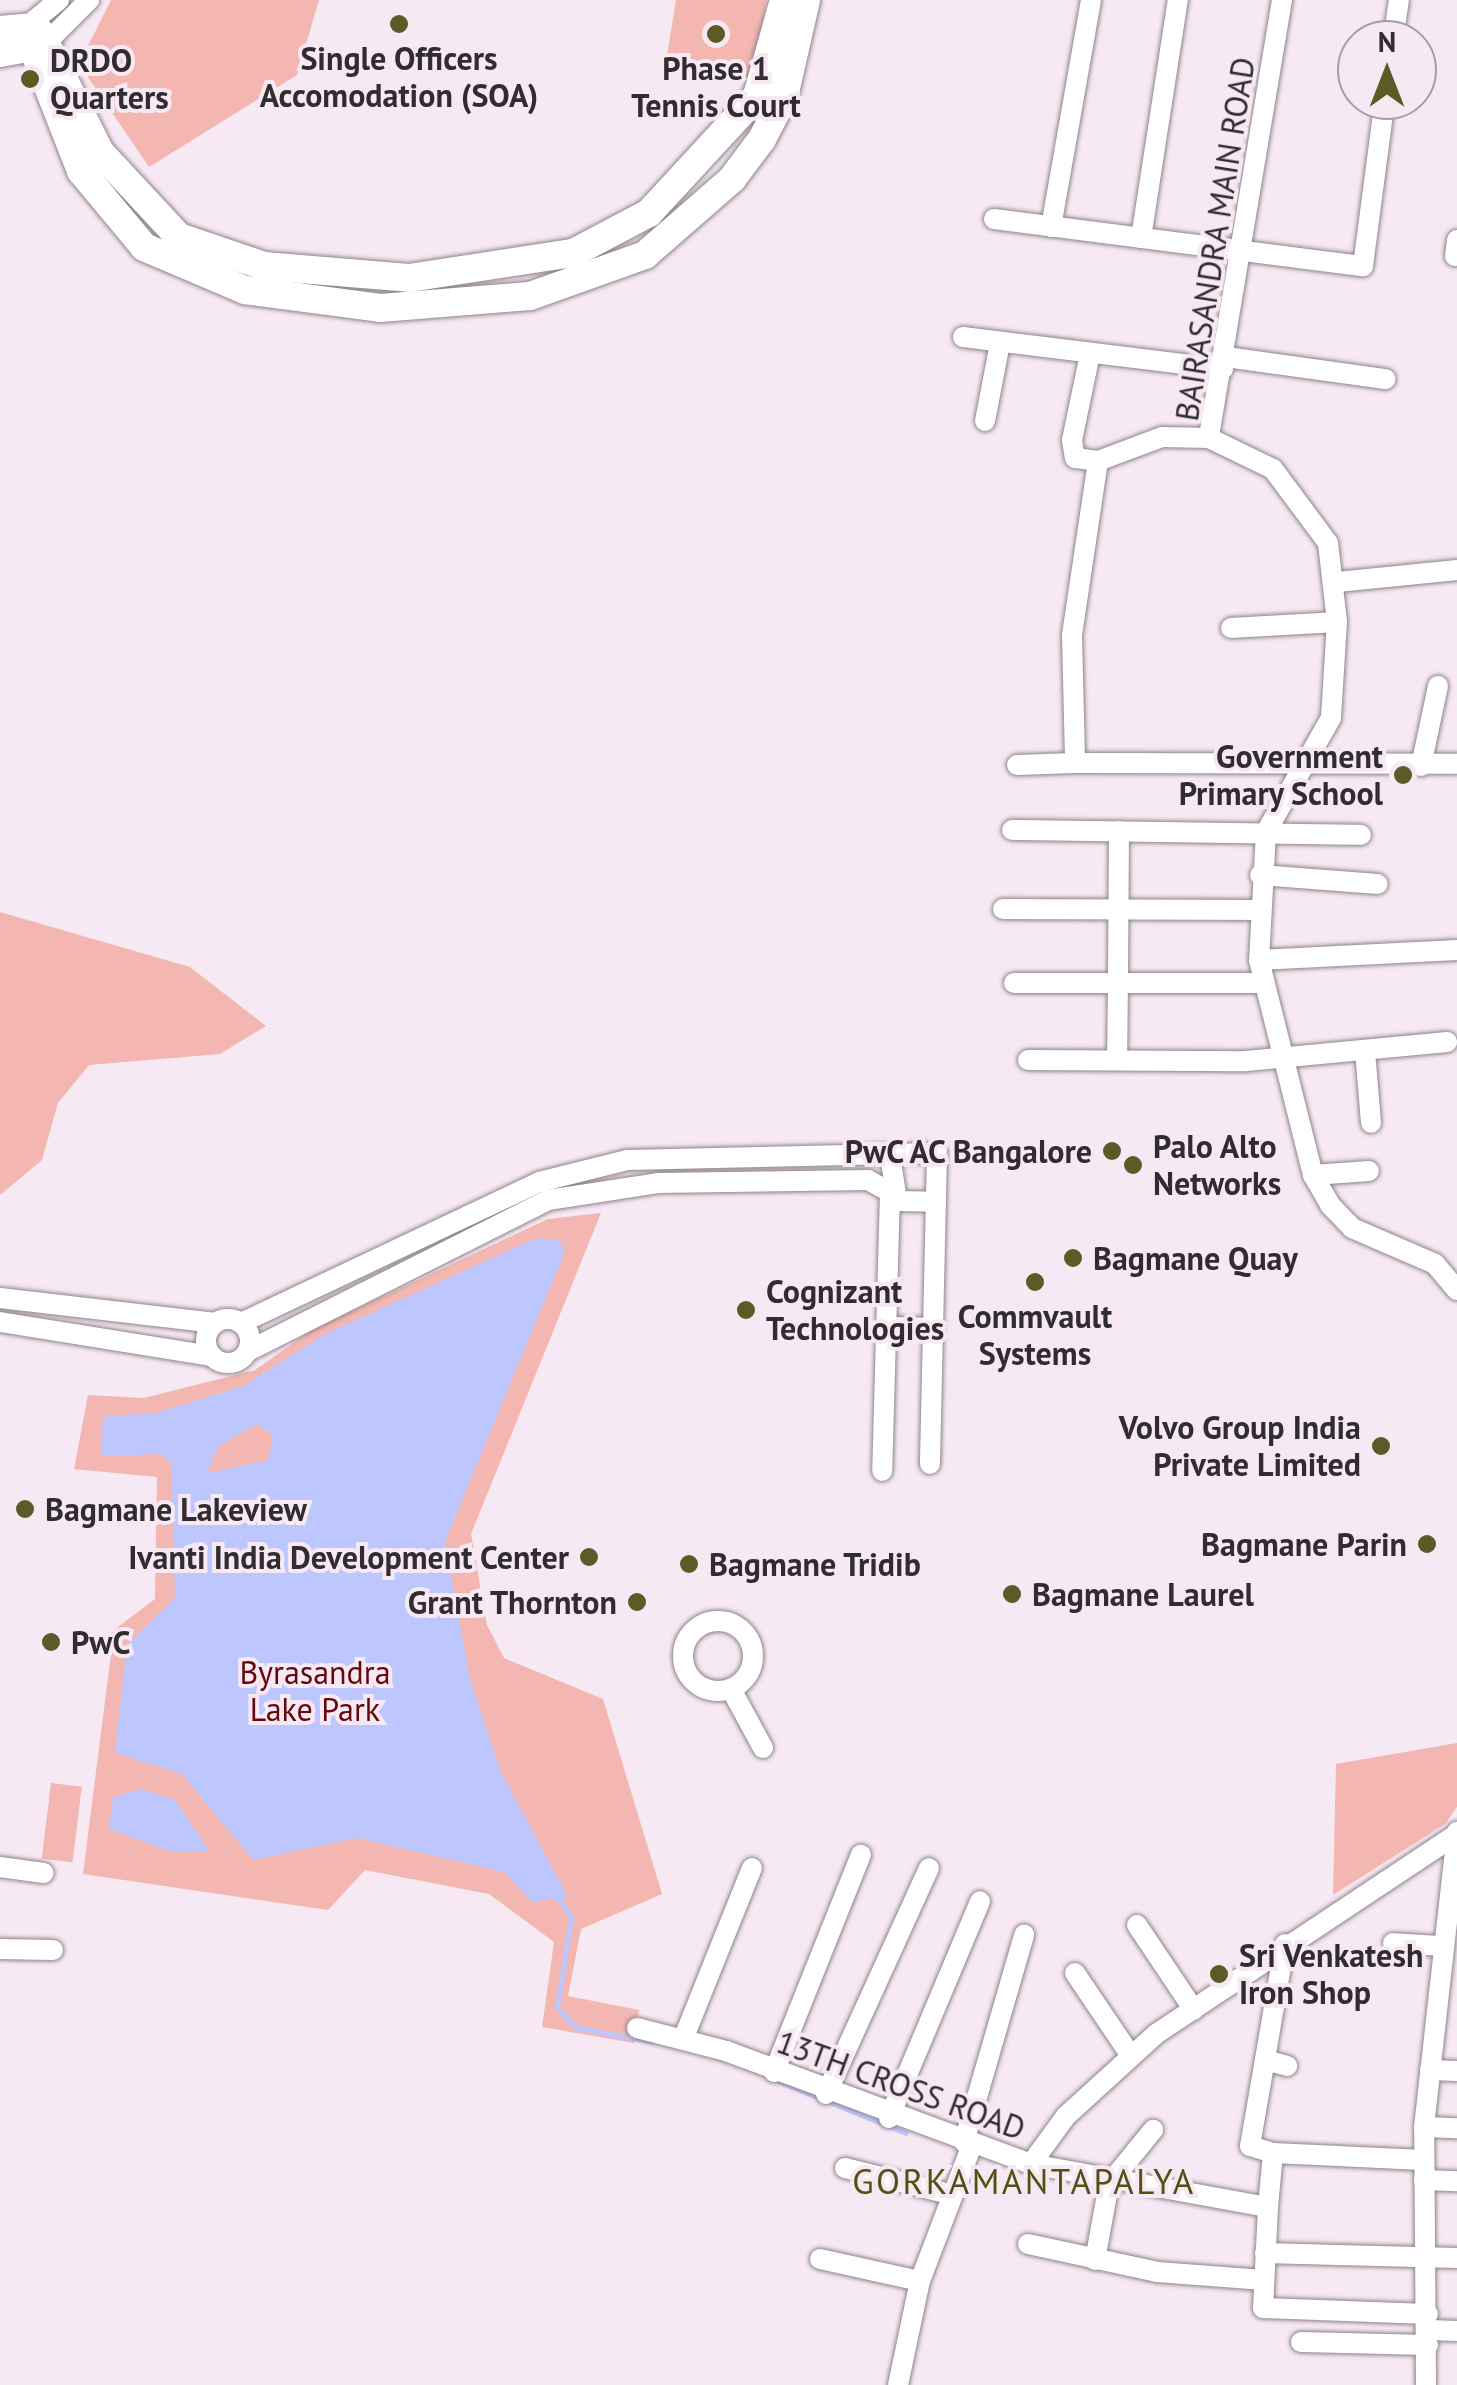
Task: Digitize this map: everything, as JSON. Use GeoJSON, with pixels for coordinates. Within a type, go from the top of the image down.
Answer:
{"type":"FeatureCollection","features":[{"type":"Feature","properties":{"kind":"street"},"geometry":{"type":"LineString","coordinates":[[27,35],[59,0]]}},
{"type":"Feature","properties":{"kind":"street"},"geometry":{"type":"LineString","coordinates":[[0,53],[89,0]]}},
{"type":"Feature","properties":{"kind":"street"},"geometry":{"type":"LineString","coordinates":[[27,35],[125,188],[179,236],[264,266],[410,278],[573,253],[649,213],[756,96],[784,0]]}},
{"type":"Feature","properties":{"kind":"street"},"geometry":{"type":"LineString","coordinates":[[27,35],[81,171],[144,247],[245,290],[397,306],[530,296],[645,255],[732,178],[762,139],[784,97],[806,0]]}},
{"type":"Feature","properties":{"kind":"street"},"geometry":{"type":"LineString","coordinates":[[1051,226],[1091,0]]}},
{"type":"Feature","properties":{"kind":"street"},"geometry":{"type":"LineString","coordinates":[[1141,238],[1178,0]]}},
{"type":"Feature","properties":{"kind":"street","name":"BAIRASANDRA MAIN ROAD"},"geometry":{"type":"LineString","coordinates":[[1282,0],[1244,251],[1209,438],[1273,469],[1328,543],[1337,582],[1337,622],[1331,718],[1308,766],[1285,790],[1266,832],[1258,910],[1259,960],[1313,1175],[1352,1228],[1435,1264],[1457,1290]]}},
{"type":"Feature","properties":{"kind":"street"},"geometry":{"type":"LineString","coordinates":[[994,220],[1363,266],[1382,120]]}},
{"type":"Feature","properties":{"kind":"street"},"geometry":{"type":"LineString","coordinates":[[963,336],[1090,354],[1386,379]]}},
{"type":"Feature","properties":{"kind":"street"},"geometry":{"type":"LineString","coordinates":[[985,421],[1000,343]]}},
{"type":"Feature","properties":{"kind":"street"},"geometry":{"type":"LineString","coordinates":[[1090,354],[1072,440],[1076,458],[1098,462],[1162,437],[1209,438]]}},
{"type":"Feature","properties":{"kind":"street"},"geometry":{"type":"LineString","coordinates":[[1076,763],[1072,636],[1098,462]]}},
{"type":"Feature","properties":{"kind":"street"},"geometry":{"type":"LineString","coordinates":[[1337,582],[1457,570]]}},
{"type":"Feature","properties":{"kind":"street"},"geometry":{"type":"LineString","coordinates":[[1231,628],[1337,622]]}},
{"type":"Feature","properties":{"kind":"street"},"geometry":{"type":"LineString","coordinates":[[1421,766],[1438,686]]}},
{"type":"Feature","properties":{"kind":"street"},"geometry":{"type":"LineString","coordinates":[[1017,766],[1457,764]]}},
{"type":"Feature","properties":{"kind":"street"},"geometry":{"type":"LineString","coordinates":[[1012,830],[1361,835]]}},
{"type":"Feature","properties":{"kind":"street"},"geometry":{"type":"LineString","coordinates":[[1117,1060],[1119,831]]}},
{"type":"Feature","properties":{"kind":"street"},"geometry":{"type":"LineString","coordinates":[[1260,875],[1378,884]]}},
{"type":"Feature","properties":{"kind":"street"},"geometry":{"type":"LineString","coordinates":[[1004,909],[1258,910]]}},
{"type":"Feature","properties":{"kind":"street"},"geometry":{"type":"LineString","coordinates":[[1259,960],[1457,950]]}},
{"type":"Feature","properties":{"kind":"street"},"geometry":{"type":"LineString","coordinates":[[1014,983],[1263,983]]}},
{"type":"Feature","properties":{"kind":"street"},"geometry":{"type":"LineString","coordinates":[[1028,1060],[1281,1059],[1447,1042]]}},
{"type":"Feature","properties":{"kind":"street"},"geometry":{"type":"LineString","coordinates":[[1365,1051],[1370,1123]]}},
{"type":"Feature","properties":{"kind":"street"},"geometry":{"type":"LineString","coordinates":[[0,1298],[240,1323],[539,1182],[627,1160],[937,1153],[930,1464]]}},
{"type":"Feature","properties":{"kind":"street"},"geometry":{"type":"LineString","coordinates":[[882,1470],[890,1155]]}},
{"type":"Feature","properties":{"kind":"street"},"geometry":{"type":"LineString","coordinates":[[1313,1175],[1370,1171]]}},
{"type":"Feature","properties":{"kind":"street"},"geometry":{"type":"LineString","coordinates":[[0,1322],[212,1356],[232,1363],[248,1350],[548,1200],[782,1178],[868,1180],[909,1204],[936,1202]]}},
{"type":"Feature","properties":{"kind":"street"},"geometry":{"type":"LineString","coordinates":[[212,1356],[207,1335],[216,1323]]}},
{"type":"Feature","properties":{"kind":"street"},"geometry":{"type":"LineString","coordinates":[[240,1323],[248,1350]]}},
{"type":"Feature","properties":{"kind":"street"},"geometry":{"type":"LineString","coordinates":[[888,1326],[933,1328]]}},
{"type":"Feature","properties":{"kind":"street"},"geometry":{"type":"LineString","coordinates":[[731,1688],[763,1748]]}},
{"type":"Feature","properties":{"kind":"street"},"geometry":{"type":"LineString","coordinates":[[1426,2385],[1424,2127],[1430,2070],[1446,1989],[1441,1946],[1456,1834]]}},
{"type":"Feature","properties":{"kind":"street","name":"13TH CROSS ROAD"},"geometry":{"type":"LineString","coordinates":[[637,2028],[684,2038],[889,2118],[1031,2164],[1131,2056],[1285,1944],[1456,1834]]}},
{"type":"Feature","properties":{"kind":"street"},"geometry":{"type":"LineString","coordinates":[[774,2072],[861,1855]]}},
{"type":"Feature","properties":{"kind":"street"},"geometry":{"type":"LineString","coordinates":[[0,1867],[44,1873]]}},
{"type":"Feature","properties":{"kind":"street"},"geometry":{"type":"LineString","coordinates":[[684,2038],[752,1868]]}},
{"type":"Feature","properties":{"kind":"street"},"geometry":{"type":"LineString","coordinates":[[826,2094],[929,1868]]}},
{"type":"Feature","properties":{"kind":"street"},"geometry":{"type":"LineString","coordinates":[[889,2118],[980,1901]]}},
{"type":"Feature","properties":{"kind":"street"},"geometry":{"type":"LineString","coordinates":[[1137,1925],[1194,2010]]}},
{"type":"Feature","properties":{"kind":"street"},"geometry":{"type":"LineString","coordinates":[[898,2385],[920,2281],[953,2195],[1024,1935]]}},
{"type":"Feature","properties":{"kind":"street"},"geometry":{"type":"LineString","coordinates":[[1393,1943],[1441,1946]]}},
{"type":"Feature","properties":{"kind":"street"},"geometry":{"type":"LineString","coordinates":[[1285,1944],[1250,2146],[1273,2153],[1423,2170],[1457,2181]]}},
{"type":"Feature","properties":{"kind":"street"},"geometry":{"type":"LineString","coordinates":[[0,1948],[52,1950]]}},
{"type":"Feature","properties":{"kind":"street"},"geometry":{"type":"LineString","coordinates":[[1075,1974],[1131,2056]]}},
{"type":"Feature","properties":{"kind":"street"},"geometry":{"type":"LineString","coordinates":[[1264,2060],[1287,2066]]}},
{"type":"Feature","properties":{"kind":"street"},"geometry":{"type":"LineString","coordinates":[[1430,2070],[1457,2071]]}},
{"type":"Feature","properties":{"kind":"street"},"geometry":{"type":"LineString","coordinates":[[1424,2127],[1457,2128]]}},
{"type":"Feature","properties":{"kind":"street"},"geometry":{"type":"LineString","coordinates":[[1095,2260],[1109,2184],[1153,2130]]}},
{"type":"Feature","properties":{"kind":"street"},"geometry":{"type":"LineString","coordinates":[[1273,2153],[1263,2308],[1457,2331]]}},
{"type":"Feature","properties":{"kind":"street"},"geometry":{"type":"LineString","coordinates":[[1031,2164],[1109,2184],[1268,2206]]}},
{"type":"Feature","properties":{"kind":"street"},"geometry":{"type":"LineString","coordinates":[[845,2168],[953,2195]]}},
{"type":"Feature","properties":{"kind":"street"},"geometry":{"type":"LineString","coordinates":[[1028,2244],[1095,2260],[1264,2280]]}},
{"type":"Feature","properties":{"kind":"street"},"geometry":{"type":"LineString","coordinates":[[1265,2253],[1457,2258]]}},
{"type":"Feature","properties":{"kind":"street"},"geometry":{"type":"LineString","coordinates":[[820,2259],[920,2281]]}},
{"type":"Feature","properties":{"kind":"street"},"geometry":{"type":"LineString","coordinates":[[1302,2342],[1428,2330]]}},
{"type":"Feature","properties":{"kind":"green space"},"geometry":{"type":"Polygon","coordinates":[[[111,0],[319,0],[297,75],[149,167],[79,64],[111,0]]]}},
{"type":"Feature","properties":{"kind":"green space","name":"Phase 1 Tennis Court"},"geometry":{"type":"Polygon","coordinates":[[[676,0],[766,0],[754,82],[665,67],[676,0]]]}},
{"type":"Feature","properties":{"kind":"green space"},"geometry":{"type":"Polygon","coordinates":[[[0,912],[190,967],[266,1026],[220,1054],[89,1065],[58,1103],[42,1160],[0,1195],[0,912]]]}},
{"type":"Feature","properties":{"kind":"green space","name":"Byrasandra Lake Park"},"geometry":{"type":"Polygon","coordinates":[[[601,1213],[471,1534],[487,1625],[504,1658],[603,1699],[662,1894],[581,1929],[568,1996],[639,2010],[634,2043],[542,2027],[554,1942],[489,1894],[365,1870],[328,1910],[83,1874],[114,1630],[155,1599],[157,1477],[74,1469],[88,1395],[144,1398],[255,1370],[312,1330],[548,1219],[601,1213]]]}},
{"type":"Feature","properties":{"kind":"green space"},"geometry":{"type":"Polygon","coordinates":[[[1457,1743],[1457,1807],[1445,1824],[1333,1895],[1336,1764],[1457,1743]]]}},
{"type":"Feature","properties":{"kind":"green space"},"geometry":{"type":"Polygon","coordinates":[[[51,1783],[82,1787],[73,1862],[42,1858],[51,1783]]]}},
{"type":"Feature","properties":{"kind":"water","name":"Byrasandra Lake Park"},"geometry":{"type":"Polygon","coordinates":[[[536,1238],[558,1240],[565,1251],[445,1542],[470,1679],[501,1772],[568,1897],[532,1902],[504,1872],[357,1838],[253,1860],[182,1774],[115,1753],[127,1645],[175,1598],[171,1464],[162,1454],[101,1456],[103,1416],[156,1413],[243,1386],[325,1334],[536,1238]],[[256,1424],[218,1447],[207,1473],[268,1460],[273,1435],[256,1424]]]}},
{"type":"Feature","properties":{"kind":"water"},"geometry":{"type":"Polygon","coordinates":[[[142,1789],[175,1800],[210,1852],[169,1851],[109,1829],[113,1797],[142,1789]]]}},
{"type":"Feature","properties":{"kind":"waterway"},"geometry":{"type":"LineString","coordinates":[[555,1894],[571,1917],[557,2007],[575,2027],[652,2042]]}},
{"type":"Feature","properties":{"kind":"waterway"},"geometry":{"type":"LineString","coordinates":[[775,2080],[906,2133]]}},
{"type":"Feature","properties":{"kind":"place","name":"Single Officers Accomodation (SOA)"},"geometry":{"type":"Point","coordinates":[399,24]}},
{"type":"Feature","properties":{"kind":"place","name":"Phase 1 Tennis Court"},"geometry":{"type":"Point","coordinates":[716,34]}},
{"type":"Feature","properties":{"kind":"place","name":"DRDO Quarters"},"geometry":{"type":"Point","coordinates":[30,79]}},
{"type":"Feature","properties":{"kind":"place","name":"Government Primary School"},"geometry":{"type":"Point","coordinates":[1403,775]}},
{"type":"Feature","properties":{"kind":"place","name":"PwC AC Bangalore"},"geometry":{"type":"Point","coordinates":[1112,1151]}},
{"type":"Feature","properties":{"kind":"place","name":"Palo Alto Networks"},"geometry":{"type":"Point","coordinates":[1133,1165]}},
{"type":"Feature","properties":{"kind":"place","name":"Bagmane Quay"},"geometry":{"type":"Point","coordinates":[1073,1258]}},
{"type":"Feature","properties":{"kind":"place","name":"Commvault Systems"},"geometry":{"type":"Point","coordinates":[1035,1282]}},
{"type":"Feature","properties":{"kind":"place","name":"Cognizant Technologies"},"geometry":{"type":"Point","coordinates":[746,1310]}},
{"type":"Feature","properties":{"kind":"place","name":"Volvo Group India Private Limited"},"geometry":{"type":"Point","coordinates":[1381,1446]}},
{"type":"Feature","properties":{"kind":"place","name":"Bagmane Lakeview"},"geometry":{"type":"Point","coordinates":[25,1509]}},
{"type":"Feature","properties":{"kind":"place","name":"Bagmane Parin"},"geometry":{"type":"Point","coordinates":[1427,1544]}},
{"type":"Feature","properties":{"kind":"place","name":"Ivanti India Development Center"},"geometry":{"type":"Point","coordinates":[589,1557]}},
{"type":"Feature","properties":{"kind":"place","name":"Bagmane Tridib"},"geometry":{"type":"Point","coordinates":[689,1564]}},
{"type":"Feature","properties":{"kind":"place","name":"Bagmane Laurel"},"geometry":{"type":"Point","coordinates":[1012,1594]}},
{"type":"Feature","properties":{"kind":"place","name":"Grant Thornton"},"geometry":{"type":"Point","coordinates":[637,1602]}},
{"type":"Feature","properties":{"kind":"place","name":"PwC"},"geometry":{"type":"Point","coordinates":[51,1642]}},
{"type":"Feature","properties":{"kind":"place","name":"Sri Venkatesh Iron Shop"},"geometry":{"type":"Point","coordinates":[1219,1974]}},
{"type":"Feature","properties":{"kind":"district","name":"GORKAMANTAPALYA"},"geometry":{"type":"Point","coordinates":[1024,2181]}}]}
